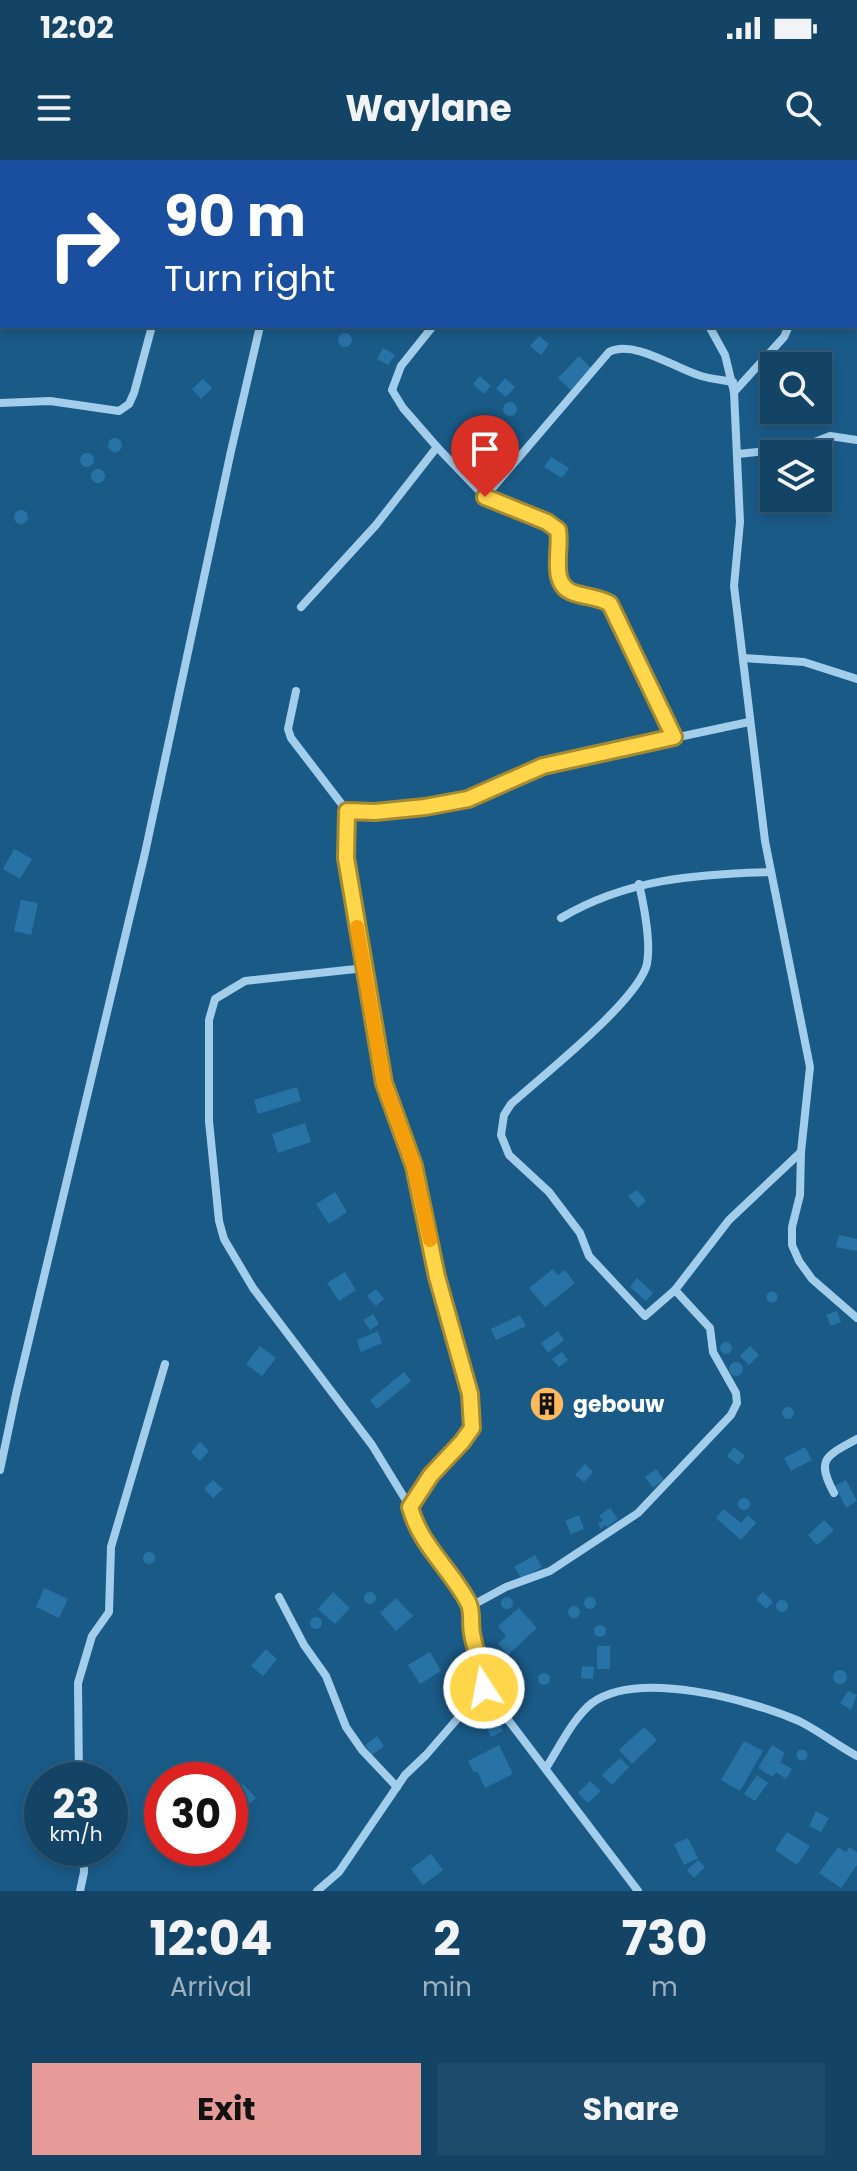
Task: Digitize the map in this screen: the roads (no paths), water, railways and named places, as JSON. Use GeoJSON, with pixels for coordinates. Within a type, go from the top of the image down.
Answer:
{"type":"FeatureCollection","features":[{"type":"Feature","properties":{"kind":"street"},"geometry":{"type":"LineString","coordinates":[[0,403],[50,401],[119,411],[129,404],[134,393],[151,328]]}},
{"type":"Feature","properties":{"kind":"street"},"geometry":{"type":"LineString","coordinates":[[0,1470],[145,853],[260,328]]}},
{"type":"Feature","properties":{"kind":"street"},"geometry":{"type":"LineString","coordinates":[[431,328],[401,366],[392,390],[403,408],[485,497],[547,522],[558,530],[559,578],[562,585],[567,591],[610,604],[674,737]]}},
{"type":"Feature","properties":{"kind":"street"},"geometry":{"type":"LineString","coordinates":[[710,328],[725,355],[734,387],[740,522],[734,586],[749,722],[771,872],[810,1067],[800,1195],[792,1227],[792,1245],[812,1279],[855,1312]]}},
{"type":"Feature","properties":{"kind":"street"},"geometry":{"type":"LineString","coordinates":[[734,387],[784,337],[788,328]]}},
{"type":"Feature","properties":{"kind":"street"},"geometry":{"type":"LineString","coordinates":[[485,497],[609,352],[616,348],[627,348],[734,387]]}},
{"type":"Feature","properties":{"kind":"street"},"geometry":{"type":"LineString","coordinates":[[738,454],[802,447],[830,436],[857,440]]}},
{"type":"Feature","properties":{"kind":"street"},"geometry":{"type":"LineString","coordinates":[[301,607],[376,525],[437,447]]}},
{"type":"Feature","properties":{"kind":"street"},"geometry":{"type":"LineString","coordinates":[[743,658],[804,662],[857,679]]}},
{"type":"Feature","properties":{"kind":"street"},"geometry":{"type":"LineString","coordinates":[[296,691],[288,729],[291,738],[347,811],[346,858],[384,1083],[414,1166],[437,1277],[470,1394],[472,1428],[431,1475],[410,1507]]}},
{"type":"Feature","properties":{"kind":"street"},"geometry":{"type":"LineString","coordinates":[[347,811],[375,812],[468,799],[543,766],[749,722]]}},
{"type":"Feature","properties":{"kind":"street"},"geometry":{"type":"LineString","coordinates":[[561,918],[589,901],[639,884],[714,873],[771,872]]}},
{"type":"Feature","properties":{"kind":"street"},"geometry":{"type":"LineString","coordinates":[[639,884],[645,919],[647,965],[621,1006],[511,1104],[504,1115],[501,1135],[509,1155],[549,1192],[580,1233],[589,1256],[645,1316],[675,1290],[729,1220],[801,1152]]}},
{"type":"Feature","properties":{"kind":"street"},"geometry":{"type":"LineString","coordinates":[[365,968],[245,981],[215,999],[209,1020],[209,1121],[219,1221],[224,1239],[253,1288],[372,1445],[410,1507],[423,1540],[471,1606],[471,1632],[484,1688],[638,1891]]}},
{"type":"Feature","properties":{"kind":"street"},"geometry":{"type":"LineString","coordinates":[[471,1606],[506,1587],[550,1571],[638,1513],[731,1415],[737,1403],[736,1393],[713,1352],[710,1328],[675,1290]]}},
{"type":"Feature","properties":{"kind":"street"},"geometry":{"type":"LineString","coordinates":[[79,1762],[78,1683],[92,1636],[109,1612],[111,1547],[165,1364]]}},
{"type":"Feature","properties":{"kind":"street"},"geometry":{"type":"LineString","coordinates":[[834,1493],[824,1474],[824,1463],[831,1454],[857,1439]]}},
{"type":"Feature","properties":{"kind":"street"},"geometry":{"type":"LineString","coordinates":[[279,1597],[304,1645],[326,1676],[346,1727],[362,1750],[397,1787]]}},
{"type":"Feature","properties":{"kind":"street"},"geometry":{"type":"LineString","coordinates":[[546,1768],[591,1704],[606,1696],[627,1691],[667,1686],[735,1700],[798,1721],[857,1756]]}},
{"type":"Feature","properties":{"kind":"street"},"geometry":{"type":"LineString","coordinates":[[317,1891],[339,1872],[397,1787],[484,1688]]}},
{"type":"Feature","properties":{"kind":"street"},"geometry":{"type":"LineString","coordinates":[[80,1891],[84,1866]]}},
{"type":"Feature","properties":{"kind":"place","name":"gebouw"},"geometry":{"type":"Point","coordinates":[547,1404]}}]}
